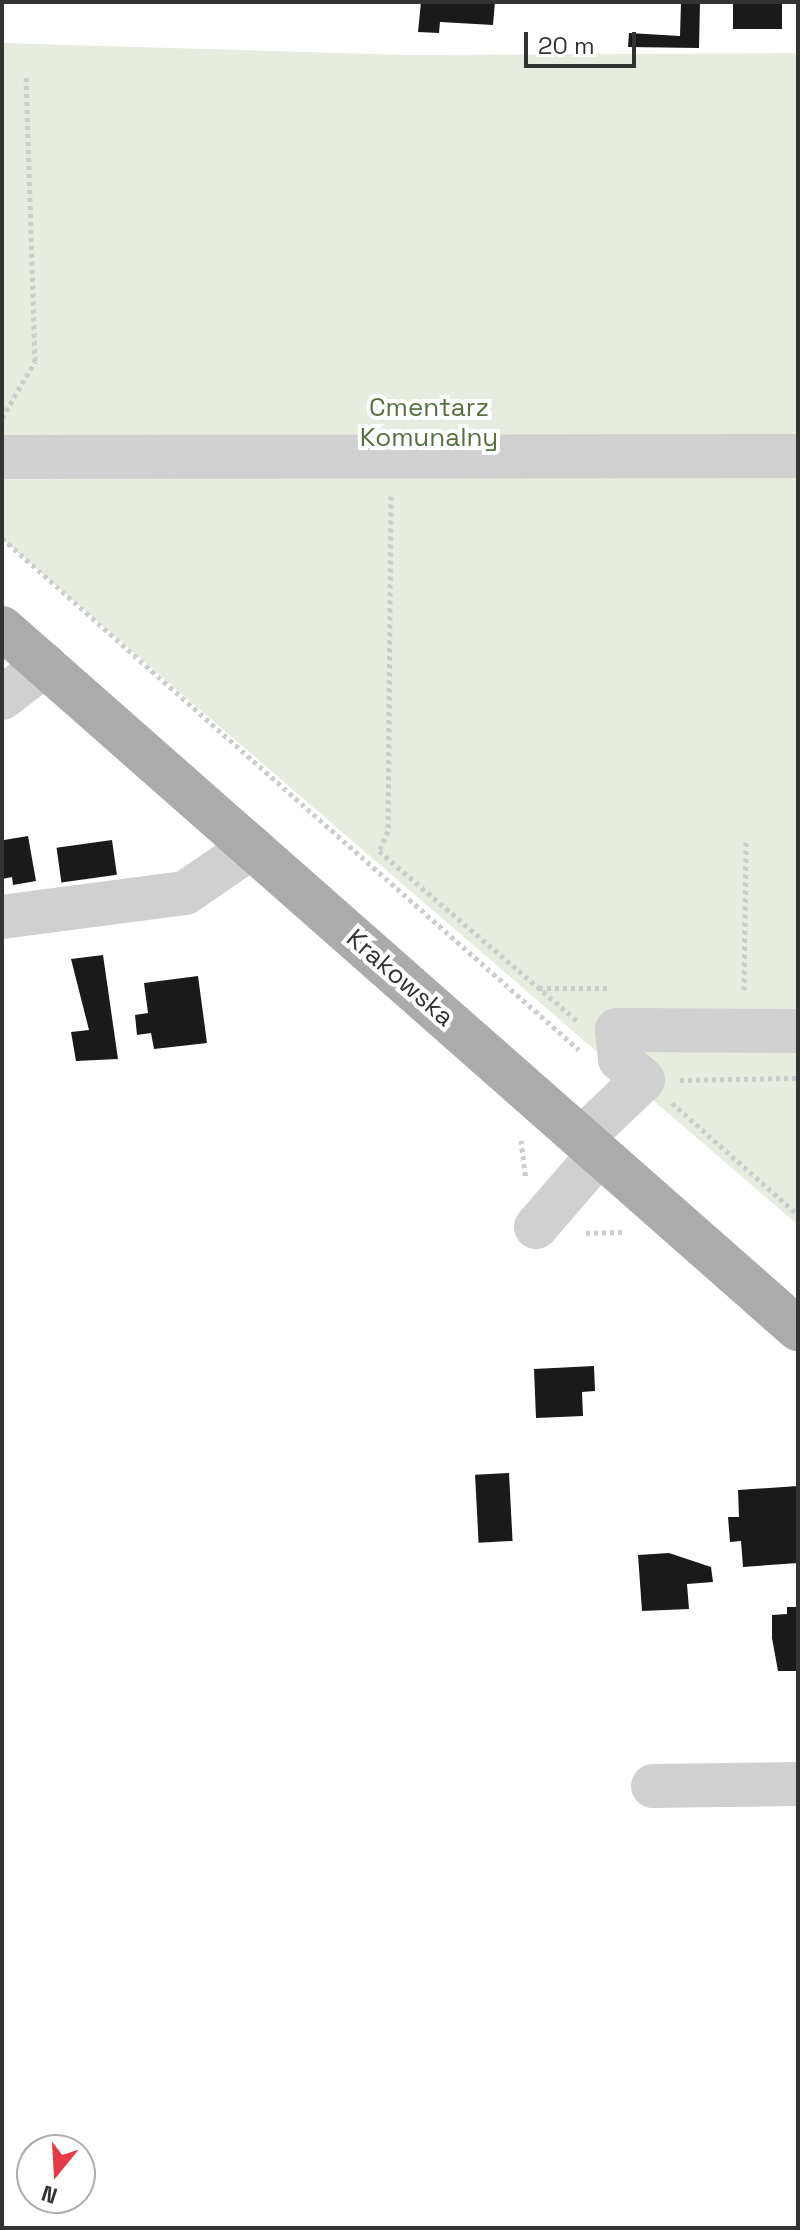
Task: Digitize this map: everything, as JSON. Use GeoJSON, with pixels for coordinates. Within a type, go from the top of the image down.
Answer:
{"type":"FeatureCollection","features":[{"type":"Feature","properties":{"kind":"main road","name":"Krakowska"},"geometry":{"type":"LineString","coordinates":[[2,628],[798,1329]]}},
{"type":"Feature","properties":{"kind":"street"},"geometry":{"type":"LineString","coordinates":[[2,457],[391,459],[798,456]]}},
{"type":"Feature","properties":{"kind":"street"},"geometry":{"type":"LineString","coordinates":[[2,698],[45,665]]}},
{"type":"Feature","properties":{"kind":"street"},"geometry":{"type":"LineString","coordinates":[[2,917],[185,893],[252,847]]}},
{"type":"Feature","properties":{"kind":"street"},"geometry":{"type":"LineString","coordinates":[[536,1227],[590,1146],[615,1064],[617,1030],[798,1031]]}},
{"type":"Feature","properties":{"kind":"street"},"geometry":{"type":"LineString","coordinates":[[653,1786],[798,1784]]}},
{"type":"Feature","properties":{"kind":"path"},"geometry":{"type":"LineString","coordinates":[[2,419],[35,361],[26,76]]}},
{"type":"Feature","properties":{"kind":"path"},"geometry":{"type":"LineString","coordinates":[[391,459],[388,831],[379,851],[615,1064],[798,1078]]}},
{"type":"Feature","properties":{"kind":"path"},"geometry":{"type":"LineString","coordinates":[[2,538],[615,1064],[798,1215]]}},
{"type":"Feature","properties":{"kind":"path"},"geometry":{"type":"LineString","coordinates":[[743,1031],[746,841]]}},
{"type":"Feature","properties":{"kind":"green space","name":"Cmentarz Komunalny"},"geometry":{"type":"Polygon","coordinates":[[[2,43],[408,55],[798,53],[798,1225],[2,539],[2,43]]]}},
{"type":"Feature","properties":{"kind":"building"},"geometry":{"type":"Polygon","coordinates":[[[421,2],[495,2],[493,25],[440,22],[439,33],[418,32],[421,2]]]}},
{"type":"Feature","properties":{"kind":"building"},"geometry":{"type":"Polygon","coordinates":[[[681,2],[700,2],[699,48],[628,47],[629,33],[680,36],[681,2]]]}},
{"type":"Feature","properties":{"kind":"building"},"geometry":{"type":"Polygon","coordinates":[[[733,2],[782,2],[782,29],[733,29],[733,2]]]}},
{"type":"Feature","properties":{"kind":"building"},"geometry":{"type":"Polygon","coordinates":[[[28,836],[36,881],[13,885],[12,877],[2,879],[4,840],[28,836]]]}},
{"type":"Feature","properties":{"kind":"building"},"geometry":{"type":"Polygon","coordinates":[[[112,840],[117,875],[61,882],[57,848],[112,840]]]}},
{"type":"Feature","properties":{"kind":"building"},"geometry":{"type":"Polygon","coordinates":[[[103,955],[118,1059],[76,1061],[71,1032],[89,1030],[71,959],[103,955]]]}},
{"type":"Feature","properties":{"kind":"building"},"geometry":{"type":"Polygon","coordinates":[[[198,976],[207,1043],[154,1049],[151,1033],[137,1035],[135,1015],[148,1013],[144,983],[198,976]]]}},
{"type":"Feature","properties":{"kind":"building"},"geometry":{"type":"Polygon","coordinates":[[[594,1366],[595,1391],[582,1392],[583,1416],[536,1418],[534,1369],[594,1366]]]}},
{"type":"Feature","properties":{"kind":"building"},"geometry":{"type":"Polygon","coordinates":[[[509,1473],[513,1541],[479,1543],[475,1475],[509,1473]]]}},
{"type":"Feature","properties":{"kind":"building"},"geometry":{"type":"Polygon","coordinates":[[[798,1486],[798,1563],[743,1567],[741,1541],[730,1542],[728,1517],[739,1517],[738,1490],[798,1486]]]}},
{"type":"Feature","properties":{"kind":"building"},"geometry":{"type":"Polygon","coordinates":[[[669,1553],[711,1567],[713,1582],[687,1584],[689,1609],[642,1611],[638,1555],[669,1553]]]}},
{"type":"Feature","properties":{"kind":"building"},"geometry":{"type":"Polygon","coordinates":[[[787,1607],[798,1607],[798,1671],[778,1671],[772,1638],[772,1615],[787,1614],[787,1607]]]}}]}
